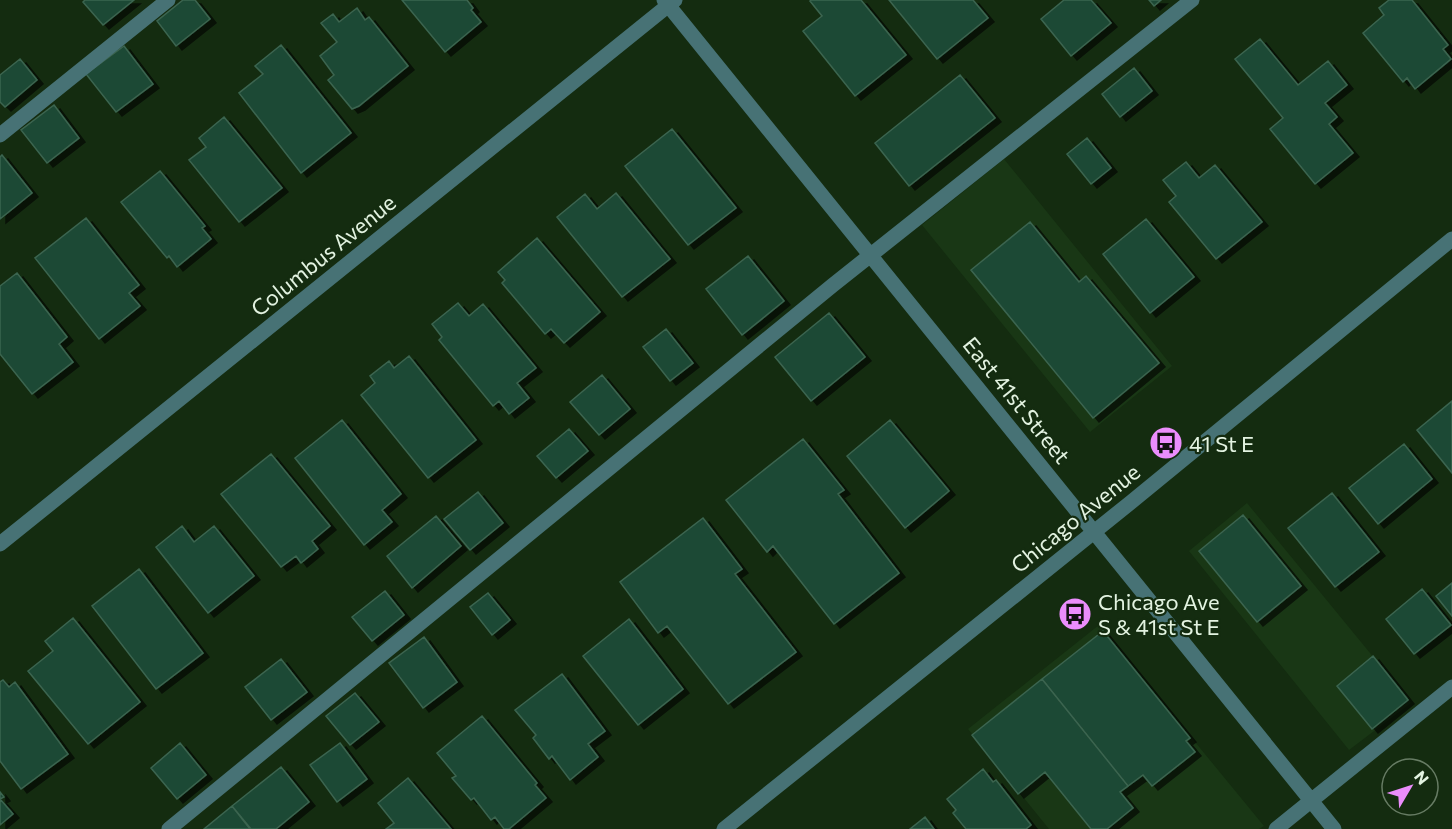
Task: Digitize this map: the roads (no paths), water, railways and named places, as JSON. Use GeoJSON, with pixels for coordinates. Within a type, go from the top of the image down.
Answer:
{"type":"FeatureCollection","features":[{"type":"Feature","properties":{"kind":"street"},"geometry":{"type":"LineString","coordinates":[[0,135],[168,0]]}},
{"type":"Feature","properties":{"kind":"street"},"geometry":{"type":"LineString","coordinates":[[169,829],[870,255],[1192,0]]}},
{"type":"Feature","properties":{"kind":"street","name":"East 41st Street"},"geometry":{"type":"LineString","coordinates":[[669,2],[870,255],[1334,829]]}},
{"type":"Feature","properties":{"kind":"street","name":"Columbus Avenue"},"geometry":{"type":"LineString","coordinates":[[0,544],[669,2]]}},
{"type":"Feature","properties":{"kind":"street","name":"Chicago Avenue"},"geometry":{"type":"LineString","coordinates":[[724,829],[1094,532],[1452,239]]}},
{"type":"Feature","properties":{"kind":"street"},"geometry":{"type":"LineString","coordinates":[[1276,829],[1452,687]]}},
{"type":"Feature","properties":{"kind":"place","name":"41 St E"},"geometry":{"type":"Point","coordinates":[1166,443]}},
{"type":"Feature","properties":{"kind":"place","name":"Chicago Ave S & 41st St E"},"geometry":{"type":"Point","coordinates":[1075,614]}}]}
